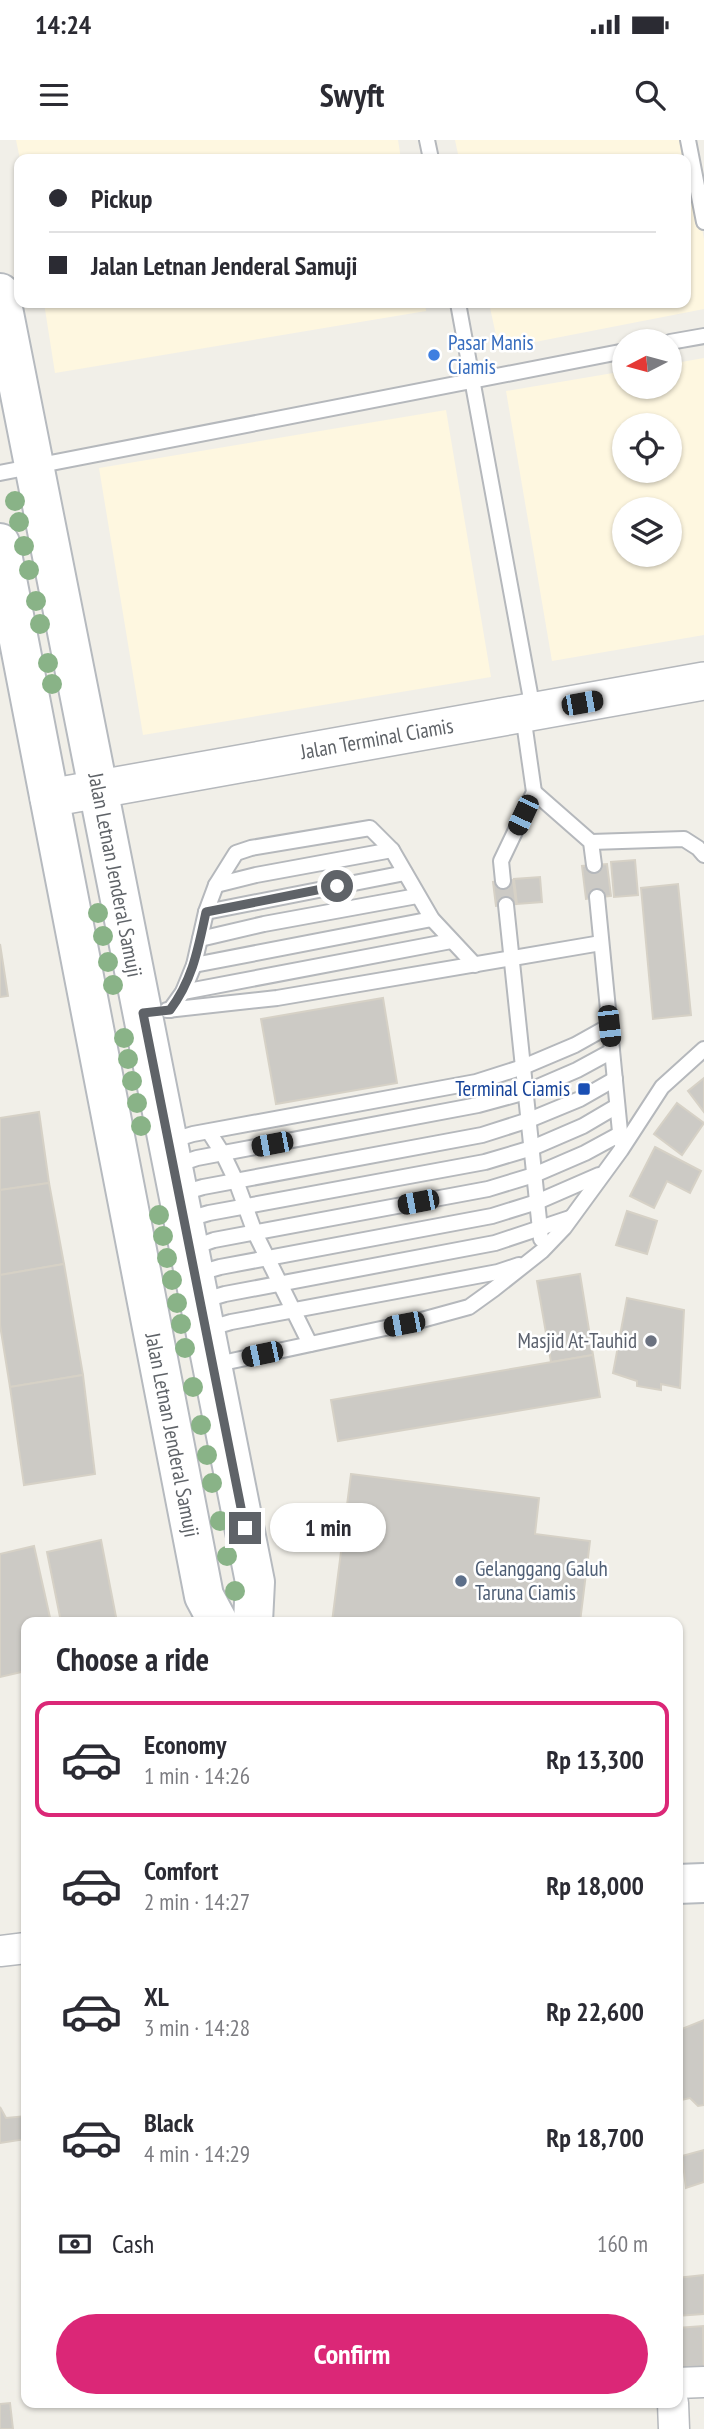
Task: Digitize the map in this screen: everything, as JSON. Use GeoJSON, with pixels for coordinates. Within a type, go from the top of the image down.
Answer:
{"type":"FeatureCollection","features":[{"type":"Feature","properties":{"kind":"main road","name":"Jalan Letnan Jenderal Samuji"},"geometry":{"type":"LineString","coordinates":[[0,293],[17,470],[156,1012],[189,1249],[256,1582],[253,1617]]}},
{"type":"Feature","properties":{"kind":"main road","name":"Jalan Letnan Jenderal Samuji"},"geometry":{"type":"LineString","coordinates":[[0,543],[204,1596],[215,1617]]}},
{"type":"Feature","properties":{"kind":"main road"},"geometry":{"type":"LineString","coordinates":[[92,1022],[156,1012]]}},
{"type":"Feature","properties":{"kind":"main road"},"geometry":{"type":"LineString","coordinates":[[122,1178],[189,1249]]}},
{"type":"Feature","properties":{"kind":"main road"},"geometry":{"type":"LineString","coordinates":[[683,1884],[704,1883]]}},
{"type":"Feature","properties":{"kind":"street","name":"Jalan Terminal Ciamis"},"geometry":{"type":"LineString","coordinates":[[50,798],[704,681]]}},
{"type":"Feature","properties":{"kind":"street"},"geometry":{"type":"LineString","coordinates":[[0,1951],[21,1949]]}},
{"type":"Feature","properties":{"kind":"street"},"geometry":{"type":"LineString","coordinates":[[683,2383],[704,2382]]}},
{"type":"Feature","properties":{"kind":"street"},"geometry":{"type":"LineString","coordinates":[[673,2408],[674,2429]]}},
{"type":"Feature","properties":{"kind":"lane"},"geometry":{"type":"LineString","coordinates":[[691,155],[704,222]]}},
{"type":"Feature","properties":{"kind":"lane"},"geometry":{"type":"LineString","coordinates":[[459,308],[528,713],[534,792],[501,861],[503,881]]}},
{"type":"Feature","properties":{"kind":"lane"},"geometry":{"type":"LineString","coordinates":[[682,340],[704,336]]}},
{"type":"Feature","properties":{"kind":"lane"},"geometry":{"type":"LineString","coordinates":[[17,470],[612,353]]}},
{"type":"Feature","properties":{"kind":"lane"},"geometry":{"type":"LineString","coordinates":[[534,792],[592,842],[684,839],[704,855]]}},
{"type":"Feature","properties":{"kind":"lane"},"geometry":{"type":"LineString","coordinates":[[183,992],[194,965],[206,912],[216,885],[236,853],[251,848],[370,828],[392,850],[432,919],[475,965]]}},
{"type":"Feature","properties":{"kind":"lane"},"geometry":{"type":"LineString","coordinates":[[592,842],[594,865]]}},
{"type":"Feature","properties":{"kind":"lane"},"geometry":{"type":"LineString","coordinates":[[216,885],[392,850]]}},
{"type":"Feature","properties":{"kind":"lane"},"geometry":{"type":"LineString","coordinates":[[206,912],[405,873]]}},
{"type":"Feature","properties":{"kind":"lane"},"geometry":{"type":"LineString","coordinates":[[200,939],[418,896]]}},
{"type":"Feature","properties":{"kind":"lane"},"geometry":{"type":"LineString","coordinates":[[597,897],[621,1150]]}},
{"type":"Feature","properties":{"kind":"lane"},"geometry":{"type":"LineString","coordinates":[[506,905],[542,1251]]}},
{"type":"Feature","properties":{"kind":"lane"},"geometry":{"type":"LineString","coordinates":[[194,965],[432,919]]}},
{"type":"Feature","properties":{"kind":"lane"},"geometry":{"type":"LineString","coordinates":[[156,1012],[183,992],[452,941]]}},
{"type":"Feature","properties":{"kind":"lane"},"geometry":{"type":"LineString","coordinates":[[156,1012],[277,998],[601,943]]}},
{"type":"Feature","properties":{"kind":"lane"},"geometry":{"type":"LineString","coordinates":[[209,1132],[476,1082],[523,1067],[575,1045],[609,1026]]}},
{"type":"Feature","properties":{"kind":"lane"},"geometry":{"type":"LineString","coordinates":[[310,1344],[418,1321],[468,1307],[542,1251],[606,1171],[662,1087],[704,1049]]}},
{"type":"Feature","properties":{"kind":"lane"},"geometry":{"type":"LineString","coordinates":[[528,1262],[498,1272],[231,1322],[189,1249],[197,1158],[478,1105],[526,1092],[612,1051]]}},
{"type":"Feature","properties":{"kind":"lane"},"geometry":{"type":"LineString","coordinates":[[189,1249],[236,1181],[482,1135],[529,1120],[580,1099],[615,1079]]}},
{"type":"Feature","properties":{"kind":"lane"},"geometry":{"type":"LineString","coordinates":[[189,1249],[245,1207],[485,1162],[583,1126],[617,1106]]}},
{"type":"Feature","properties":{"kind":"lane"},"geometry":{"type":"LineString","coordinates":[[189,1249],[209,1132]]}},
{"type":"Feature","properties":{"kind":"lane"},"geometry":{"type":"LineString","coordinates":[[209,1132],[236,1181],[266,1258],[310,1344]]}},
{"type":"Feature","properties":{"kind":"lane"},"geometry":{"type":"LineString","coordinates":[[189,1249],[215,1240],[488,1189],[534,1175],[620,1134]]}},
{"type":"Feature","properties":{"kind":"lane"},"geometry":{"type":"LineString","coordinates":[[189,1249],[220,1267],[492,1216],[537,1202],[606,1171]]}},
{"type":"Feature","properties":{"kind":"lane"},"geometry":{"type":"LineString","coordinates":[[189,1249],[281,1284],[495,1243],[540,1230],[571,1217]]}},
{"type":"Feature","properties":{"kind":"lane"},"geometry":{"type":"LineString","coordinates":[[189,1249],[310,1344]]}},
{"type":"Feature","properties":{"kind":"shaded area"},"geometry":{"type":"Polygon","coordinates":[[[16,140],[398,140],[400,154],[19,154],[16,140]]]}},
{"type":"Feature","properties":{"kind":"shaded area"},"geometry":{"type":"Polygon","coordinates":[[[455,140],[684,140],[687,154],[458,154],[455,140]]]}},
{"type":"Feature","properties":{"kind":"shaded area"},"geometry":{"type":"Polygon","coordinates":[[[691,175],[704,239],[704,309],[499,349],[490,308],[691,308],[691,175]]]}},
{"type":"Feature","properties":{"kind":"shaded area"},"geometry":{"type":"Polygon","coordinates":[[[45,308],[426,308],[426,311],[55,373],[45,308]]]}},
{"type":"Feature","properties":{"kind":"shaded area"},"geometry":{"type":"Polygon","coordinates":[[[704,358],[704,635],[552,661],[506,391],[612,373],[612,399],[682,399],[682,362],[704,358]]]}},
{"type":"Feature","properties":{"kind":"shaded area"},"geometry":{"type":"Polygon","coordinates":[[[446,410],[491,677],[143,735],[99,468],[446,410]]]}},
{"type":"Feature","properties":{"kind":"building"},"geometry":{"type":"Polygon","coordinates":[[[635,860],[638,895],[614,897],[611,862],[635,860]]]}},
{"type":"Feature","properties":{"kind":"building"},"geometry":{"type":"Polygon","coordinates":[[[607,864],[611,896],[586,899],[582,866],[607,864]]]}},
{"type":"Feature","properties":{"kind":"building"},"geometry":{"type":"Polygon","coordinates":[[[540,877],[542,902],[517,904],[514,879],[540,877]]]}},
{"type":"Feature","properties":{"kind":"building"},"geometry":{"type":"Polygon","coordinates":[[[513,880],[516,904],[496,906],[493,882],[513,880]]]}},
{"type":"Feature","properties":{"kind":"building"},"geometry":{"type":"Polygon","coordinates":[[[678,884],[691,1015],[653,1019],[641,888],[678,884]]]}},
{"type":"Feature","properties":{"kind":"building"},"geometry":{"type":"Polygon","coordinates":[[[0,944],[8,996],[0,997],[0,944]]]}},
{"type":"Feature","properties":{"kind":"building"},"geometry":{"type":"Polygon","coordinates":[[[383,998],[397,1083],[276,1104],[261,1019],[383,998]]]}},
{"type":"Feature","properties":{"kind":"building"},"geometry":{"type":"Polygon","coordinates":[[[704,1078],[704,1112],[688,1091],[704,1078]]]}},
{"type":"Feature","properties":{"kind":"building"},"geometry":{"type":"Polygon","coordinates":[[[677,1103],[704,1123],[682,1155],[654,1134],[677,1103]]]}},
{"type":"Feature","properties":{"kind":"building"},"geometry":{"type":"Polygon","coordinates":[[[39,1112],[49,1183],[0,1190],[0,1118],[39,1112]]]}},
{"type":"Feature","properties":{"kind":"building"},"geometry":{"type":"Polygon","coordinates":[[[655,1147],[701,1171],[690,1193],[667,1181],[654,1208],[630,1196],[655,1147]]]}},
{"type":"Feature","properties":{"kind":"building"},"geometry":{"type":"Polygon","coordinates":[[[49,1183],[64,1264],[0,1275],[0,1190],[49,1183]]]}},
{"type":"Feature","properties":{"kind":"building"},"geometry":{"type":"Polygon","coordinates":[[[627,1211],[657,1221],[647,1254],[616,1245],[627,1211]]]}},
{"type":"Feature","properties":{"kind":"building"},"geometry":{"type":"Polygon","coordinates":[[[64,1264],[83,1375],[10,1387],[0,1325],[0,1275],[64,1264]]]}},
{"type":"Feature","properties":{"kind":"building"},"geometry":{"type":"Polygon","coordinates":[[[580,1274],[593,1355],[551,1362],[537,1281],[580,1274]]]}},
{"type":"Feature","properties":{"kind":"building","name":"Masjid At-Tauhid"},"geometry":{"type":"Polygon","coordinates":[[[627,1298],[684,1310],[680,1388],[661,1384],[661,1390],[637,1386],[637,1381],[613,1373],[627,1298]]]}},
{"type":"Feature","properties":{"kind":"building"},"geometry":{"type":"Polygon","coordinates":[[[593,1355],[600,1397],[338,1441],[331,1400],[593,1355]]]}},
{"type":"Feature","properties":{"kind":"building"},"geometry":{"type":"Polygon","coordinates":[[[83,1375],[95,1474],[24,1485],[10,1387],[83,1375]]]}},
{"type":"Feature","properties":{"kind":"building","name":"Gelanggang Galuh Taruna Ciamis"},"geometry":{"type":"Polygon","coordinates":[[[351,1474],[539,1498],[535,1534],[590,1541],[581,1617],[333,1617],[351,1474]]]}},
{"type":"Feature","properties":{"kind":"building"},"geometry":{"type":"Polygon","coordinates":[[[101,1540],[116,1617],[60,1617],[47,1552],[101,1540]]]}},
{"type":"Feature","properties":{"kind":"building"},"geometry":{"type":"Polygon","coordinates":[[[34,1546],[50,1617],[21,1617],[21,1672],[0,1677],[0,1554],[34,1546]]]}},
{"type":"Feature","properties":{"kind":"building"},"geometry":{"type":"Polygon","coordinates":[[[704,2020],[704,2105],[698,2106],[690,2098],[683,2100],[683,2029],[704,2020]]]}},
{"type":"Feature","properties":{"kind":"building"},"geometry":{"type":"Polygon","coordinates":[[[0,2107],[6,2118],[21,2116],[21,2140],[0,2143],[0,2107]]]}},
{"type":"Feature","properties":{"kind":"building"},"geometry":{"type":"Polygon","coordinates":[[[704,2150],[704,2182],[686,2188],[683,2156],[704,2150]]]}},
{"type":"Feature","properties":{"kind":"building"},"geometry":{"type":"Polygon","coordinates":[[[704,2275],[704,2314],[683,2316],[683,2277],[704,2275]]]}},
{"type":"Feature","properties":{"kind":"building"},"geometry":{"type":"Polygon","coordinates":[[[703,2326],[704,2376],[683,2378],[683,2328],[703,2326]]]}},
{"type":"Feature","properties":{"kind":"building"},"geometry":{"type":"Polygon","coordinates":[[[10,2403],[13,2429],[0,2429],[0,2404],[10,2403]]]}},
{"type":"Feature","properties":{"kind":"place","name":"Pasar Manis Ciamis"},"geometry":{"type":"Point","coordinates":[434,355]}},
{"type":"Feature","properties":{"kind":"place","name":"Terminal Ciamis"},"geometry":{"type":"Point","coordinates":[584,1089]}},
{"type":"Feature","properties":{"kind":"place","name":"Masjid At-Tauhid"},"geometry":{"type":"Point","coordinates":[651,1341]}},
{"type":"Feature","properties":{"kind":"place","name":"Gelanggang Galuh Taruna Ciamis"},"geometry":{"type":"Point","coordinates":[461,1581]}},
{"type":"Feature","properties":{"kind":"route"},"geometry":{"type":"LineString","coordinates":[[245,1528],[143,1013],[170,1010],[183,992],[194,965],[206,912],[337,886]]}}]}
